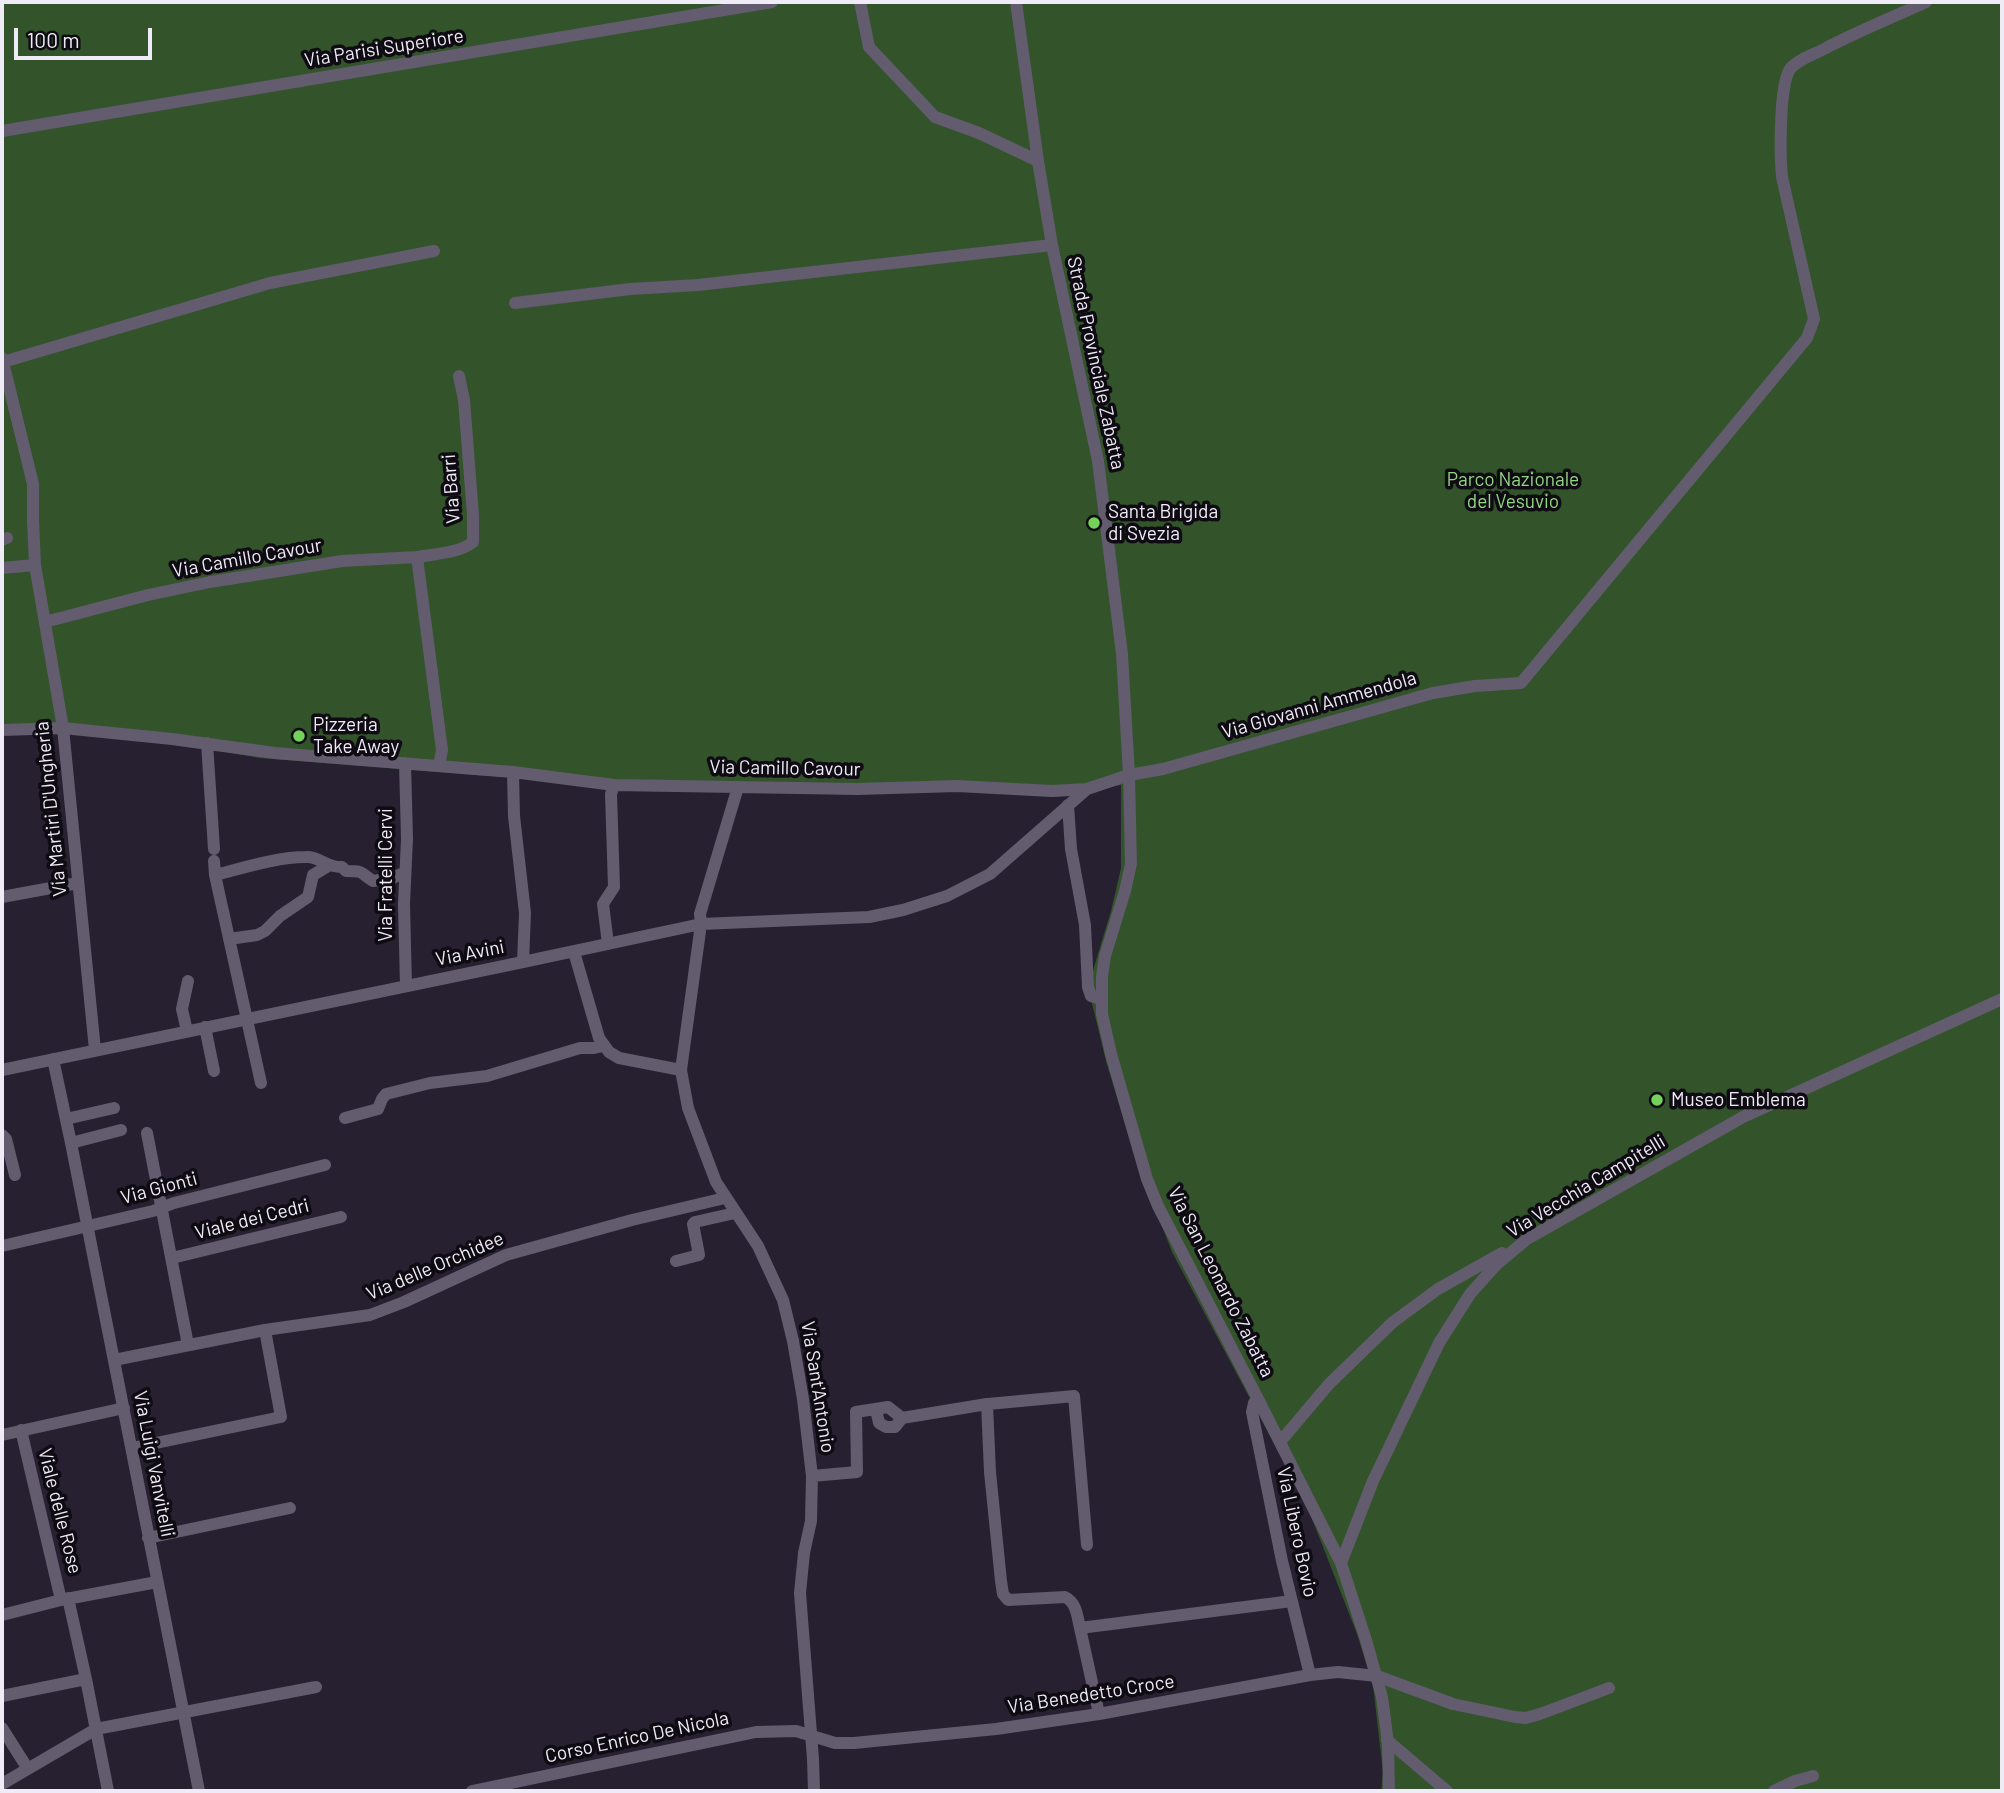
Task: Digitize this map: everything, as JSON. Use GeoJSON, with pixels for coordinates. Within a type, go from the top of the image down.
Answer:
{"type":"FeatureCollection","features":[{"type":"Feature","properties":{"kind":"street","name":"Via Parisi Superiore"},"geometry":{"type":"LineString","coordinates":[[2,131],[772,2]]}},
{"type":"Feature","properties":{"kind":"street"},"geometry":{"type":"LineString","coordinates":[[860,2],[869,47],[935,117],[991,138],[1038,161]]}},
{"type":"Feature","properties":{"kind":"street","name":"Strada Provinciale Zabatta"},"geometry":{"type":"LineString","coordinates":[[1016,2],[1052,245],[1098,461],[1122,654],[1129,775]]}},
{"type":"Feature","properties":{"kind":"street","name":"Via Giovanni Ammendola"},"geometry":{"type":"LineString","coordinates":[[1129,775],[1163,769],[1433,693],[1475,686],[1521,683],[1807,338],[1814,319],[1780,159],[1785,81],[1790,68],[1858,31],[1926,2]]}},
{"type":"Feature","properties":{"kind":"street"},"geometry":{"type":"LineString","coordinates":[[515,303],[1052,245]]}},
{"type":"Feature","properties":{"kind":"street"},"geometry":{"type":"LineString","coordinates":[[2,568],[35,565],[33,484],[2,360],[270,283],[434,251]]}},
{"type":"Feature","properties":{"kind":"street","name":"Via Barri"},"geometry":{"type":"LineString","coordinates":[[417,557],[473,542],[464,400],[459,376]]}},
{"type":"Feature","properties":{"kind":"street"},"geometry":{"type":"LineString","coordinates":[[417,557],[442,750],[439,766]]}},
{"type":"Feature","properties":{"kind":"street","name":"Via Camillo Cavour"},"geometry":{"type":"LineString","coordinates":[[45,622],[210,582],[342,561],[417,557]]}},
{"type":"Feature","properties":{"kind":"street","name":"Via Martiri D'Ungheria"},"geometry":{"type":"LineString","coordinates":[[35,565],[63,728],[95,1050]]}},
{"type":"Feature","properties":{"kind":"street","name":"Via Camillo Cavour"},"geometry":{"type":"LineString","coordinates":[[2,730],[63,728],[302,755],[513,772],[614,785],[858,789],[957,786],[1052,791],[1087,789],[1129,775]]}},
{"type":"Feature","properties":{"kind":"street"},"geometry":{"type":"LineString","coordinates":[[207,743],[215,875],[261,1083]]}},
{"type":"Feature","properties":{"kind":"street","name":"Via Fratelli Cervi"},"geometry":{"type":"LineString","coordinates":[[405,763],[406,986]]}},
{"type":"Feature","properties":{"kind":"street"},"geometry":{"type":"LineString","coordinates":[[513,772],[514,816],[525,913],[523,962]]}},
{"type":"Feature","properties":{"kind":"street","name":"Via San Leonardo Zabatta"},"geometry":{"type":"LineString","coordinates":[[1129,775],[1131,864],[1105,956],[1101,999],[1111,1054],[1147,1179],[1158,1206],[1341,1563],[1377,1676],[1387,1740],[1389,1791]]}},
{"type":"Feature","properties":{"kind":"street"},"geometry":{"type":"LineString","coordinates":[[608,944],[603,904],[614,887],[611,794],[614,785]]}},
{"type":"Feature","properties":{"kind":"street","name":"Via Sant'Antonio"},"geometry":{"type":"LineString","coordinates":[[738,787],[700,914],[701,924],[681,1070],[688,1108],[711,1171],[725,1198],[758,1246],[783,1300],[793,1341],[812,1476],[810,1521],[800,1593],[814,1791]]}},
{"type":"Feature","properties":{"kind":"street","name":"Via Avini"},"geometry":{"type":"LineString","coordinates":[[2,1070],[701,924],[869,917],[903,910],[947,896],[990,874],[1087,789]]}},
{"type":"Feature","properties":{"kind":"street"},"geometry":{"type":"LineString","coordinates":[[1068,805],[1070,849],[1085,925],[1088,987],[1091,996],[1101,999]]}},
{"type":"Feature","properties":{"kind":"street"},"geometry":{"type":"LineString","coordinates":[[215,875],[258,864],[309,856],[328,866],[342,867],[346,872],[360,871],[373,881],[393,878],[405,872]]}},
{"type":"Feature","properties":{"kind":"street"},"geometry":{"type":"LineString","coordinates":[[229,939],[257,935],[265,931],[296,903],[308,897],[313,875],[328,866]]}},
{"type":"Feature","properties":{"kind":"street"},"geometry":{"type":"LineString","coordinates":[[2,897],[78,883]]}},
{"type":"Feature","properties":{"kind":"street"},"geometry":{"type":"LineString","coordinates":[[574,952],[603,1045],[620,1058],[681,1070]]}},
{"type":"Feature","properties":{"kind":"street"},"geometry":{"type":"LineString","coordinates":[[187,1031],[182,1009],[188,981]]}},
{"type":"Feature","properties":{"kind":"street","name":"Via Vecchia Campitelli"},"geometry":{"type":"LineString","coordinates":[[1341,1563],[1373,1481],[1439,1343],[1471,1294],[1496,1265],[1527,1239],[1743,1117],[2002,999]]}},
{"type":"Feature","properties":{"kind":"street"},"geometry":{"type":"LineString","coordinates":[[205,1027],[214,1071]]}},
{"type":"Feature","properties":{"kind":"street"},"geometry":{"type":"LineString","coordinates":[[345,1118],[378,1109],[386,1094],[430,1083],[487,1076],[580,1048],[603,1045]]}},
{"type":"Feature","properties":{"kind":"street","name":"Via Luigi Vanvitelli"},"geometry":{"type":"LineString","coordinates":[[53,1059],[199,1791]]}},
{"type":"Feature","properties":{"kind":"street"},"geometry":{"type":"LineString","coordinates":[[66,1119],[114,1108]]}},
{"type":"Feature","properties":{"kind":"street"},"geometry":{"type":"LineString","coordinates":[[71,1143],[121,1130]]}},
{"type":"Feature","properties":{"kind":"street"},"geometry":{"type":"LineString","coordinates":[[147,1133],[188,1345]]}},
{"type":"Feature","properties":{"kind":"street"},"geometry":{"type":"LineString","coordinates":[[2,1135],[6,1139],[15,1175]]}},
{"type":"Feature","properties":{"kind":"street","name":"Via Gionti"},"geometry":{"type":"LineString","coordinates":[[2,1246],[153,1212],[325,1165]]}},
{"type":"Feature","properties":{"kind":"street","name":"Via delle Orchidee"},"geometry":{"type":"LineString","coordinates":[[114,1360],[265,1330],[370,1315],[506,1255],[632,1220],[725,1198]]}},
{"type":"Feature","properties":{"kind":"street"},"geometry":{"type":"LineString","coordinates":[[676,1261],[699,1255],[693,1224],[695,1222],[735,1213]]}},
{"type":"Feature","properties":{"kind":"street","name":"Viale dei Cedri"},"geometry":{"type":"LineString","coordinates":[[173,1258],[341,1217]]}},
{"type":"Feature","properties":{"kind":"street"},"geometry":{"type":"LineString","coordinates":[[1280,1442],[1329,1384],[1393,1322],[1438,1289],[1527,1239]]}},
{"type":"Feature","properties":{"kind":"street"},"geometry":{"type":"LineString","coordinates":[[132,1448],[281,1417],[265,1330]]}},
{"type":"Feature","properties":{"kind":"street"},"geometry":{"type":"LineString","coordinates":[[988,1404],[1074,1396],[1087,1545]]}},
{"type":"Feature","properties":{"kind":"street","name":"Via Libero Bovio"},"geometry":{"type":"LineString","coordinates":[[1258,1399],[1252,1412],[1282,1561],[1310,1675]]}},
{"type":"Feature","properties":{"kind":"street"},"geometry":{"type":"LineString","coordinates":[[812,1476],[857,1472],[856,1412],[876,1410],[879,1423],[886,1427],[895,1427],[902,1418],[987,1404],[990,1472],[1000,1581],[1004,1597],[1013,1601],[1065,1597],[1072,1600],[1099,1714]]}},
{"type":"Feature","properties":{"kind":"street"},"geometry":{"type":"LineString","coordinates":[[2,1435],[124,1408]]}},
{"type":"Feature","properties":{"kind":"street","name":"Viale delle Rose"},"geometry":{"type":"LineString","coordinates":[[21,1430],[86,1679],[108,1791]]}},
{"type":"Feature","properties":{"kind":"street"},"geometry":{"type":"LineString","coordinates":[[148,1538],[290,1508]]}},
{"type":"Feature","properties":{"kind":"street"},"geometry":{"type":"LineString","coordinates":[[2,1615],[65,1599],[157,1582]]}},
{"type":"Feature","properties":{"kind":"street"},"geometry":{"type":"LineString","coordinates":[[1080,1628],[1292,1601]]}},
{"type":"Feature","properties":{"kind":"street","name":"Via Benedetto Croce"},"geometry":{"type":"LineString","coordinates":[[810,1734],[835,1743],[854,1743],[996,1729],[1099,1714],[1338,1672],[1377,1676],[1453,1704],[1526,1718],[1608,1688]]}},
{"type":"Feature","properties":{"kind":"street"},"geometry":{"type":"LineString","coordinates":[[2,1696],[86,1679]]}},
{"type":"Feature","properties":{"kind":"street"},"geometry":{"type":"LineString","coordinates":[[2,1784],[96,1729],[316,1687]]}},
{"type":"Feature","properties":{"kind":"street"},"geometry":{"type":"LineString","coordinates":[[2,1728],[28,1769]]}},
{"type":"Feature","properties":{"kind":"street","name":"Corso Enrico De Nicola"},"geometry":{"type":"LineString","coordinates":[[472,1791],[499,1789],[756,1732],[776,1730],[810,1734]]}},
{"type":"Feature","properties":{"kind":"street"},"geometry":{"type":"LineString","coordinates":[[1387,1740],[1447,1791]]}},
{"type":"Feature","properties":{"kind":"street"},"geometry":{"type":"LineString","coordinates":[[1774,1791],[1813,1776]]}},
{"type":"Feature","properties":{"kind":"green space","name":"Parco Nazionale del Vesuvio"},"geometry":{"type":"Polygon","coordinates":[[[2,2],[2002,2],[2002,1791],[1381,1791],[1383,1772],[1373,1685],[1357,1634],[1302,1493],[1172,1252],[1134,1154],[1106,1061],[1088,987],[1121,868],[1121,785],[1061,795],[488,776],[260,758],[168,742],[136,733],[2,735],[2,2]]]}},
{"type":"Feature","properties":{"kind":"place","name":"Santa Brigida di Svezia"},"geometry":{"type":"Point","coordinates":[1094,523]}},
{"type":"Feature","properties":{"kind":"place","name":"Pizzeria Take Away"},"geometry":{"type":"Point","coordinates":[299,736]}},
{"type":"Feature","properties":{"kind":"place","name":"Museo Emblema"},"geometry":{"type":"Point","coordinates":[1657,1100]}}]}
